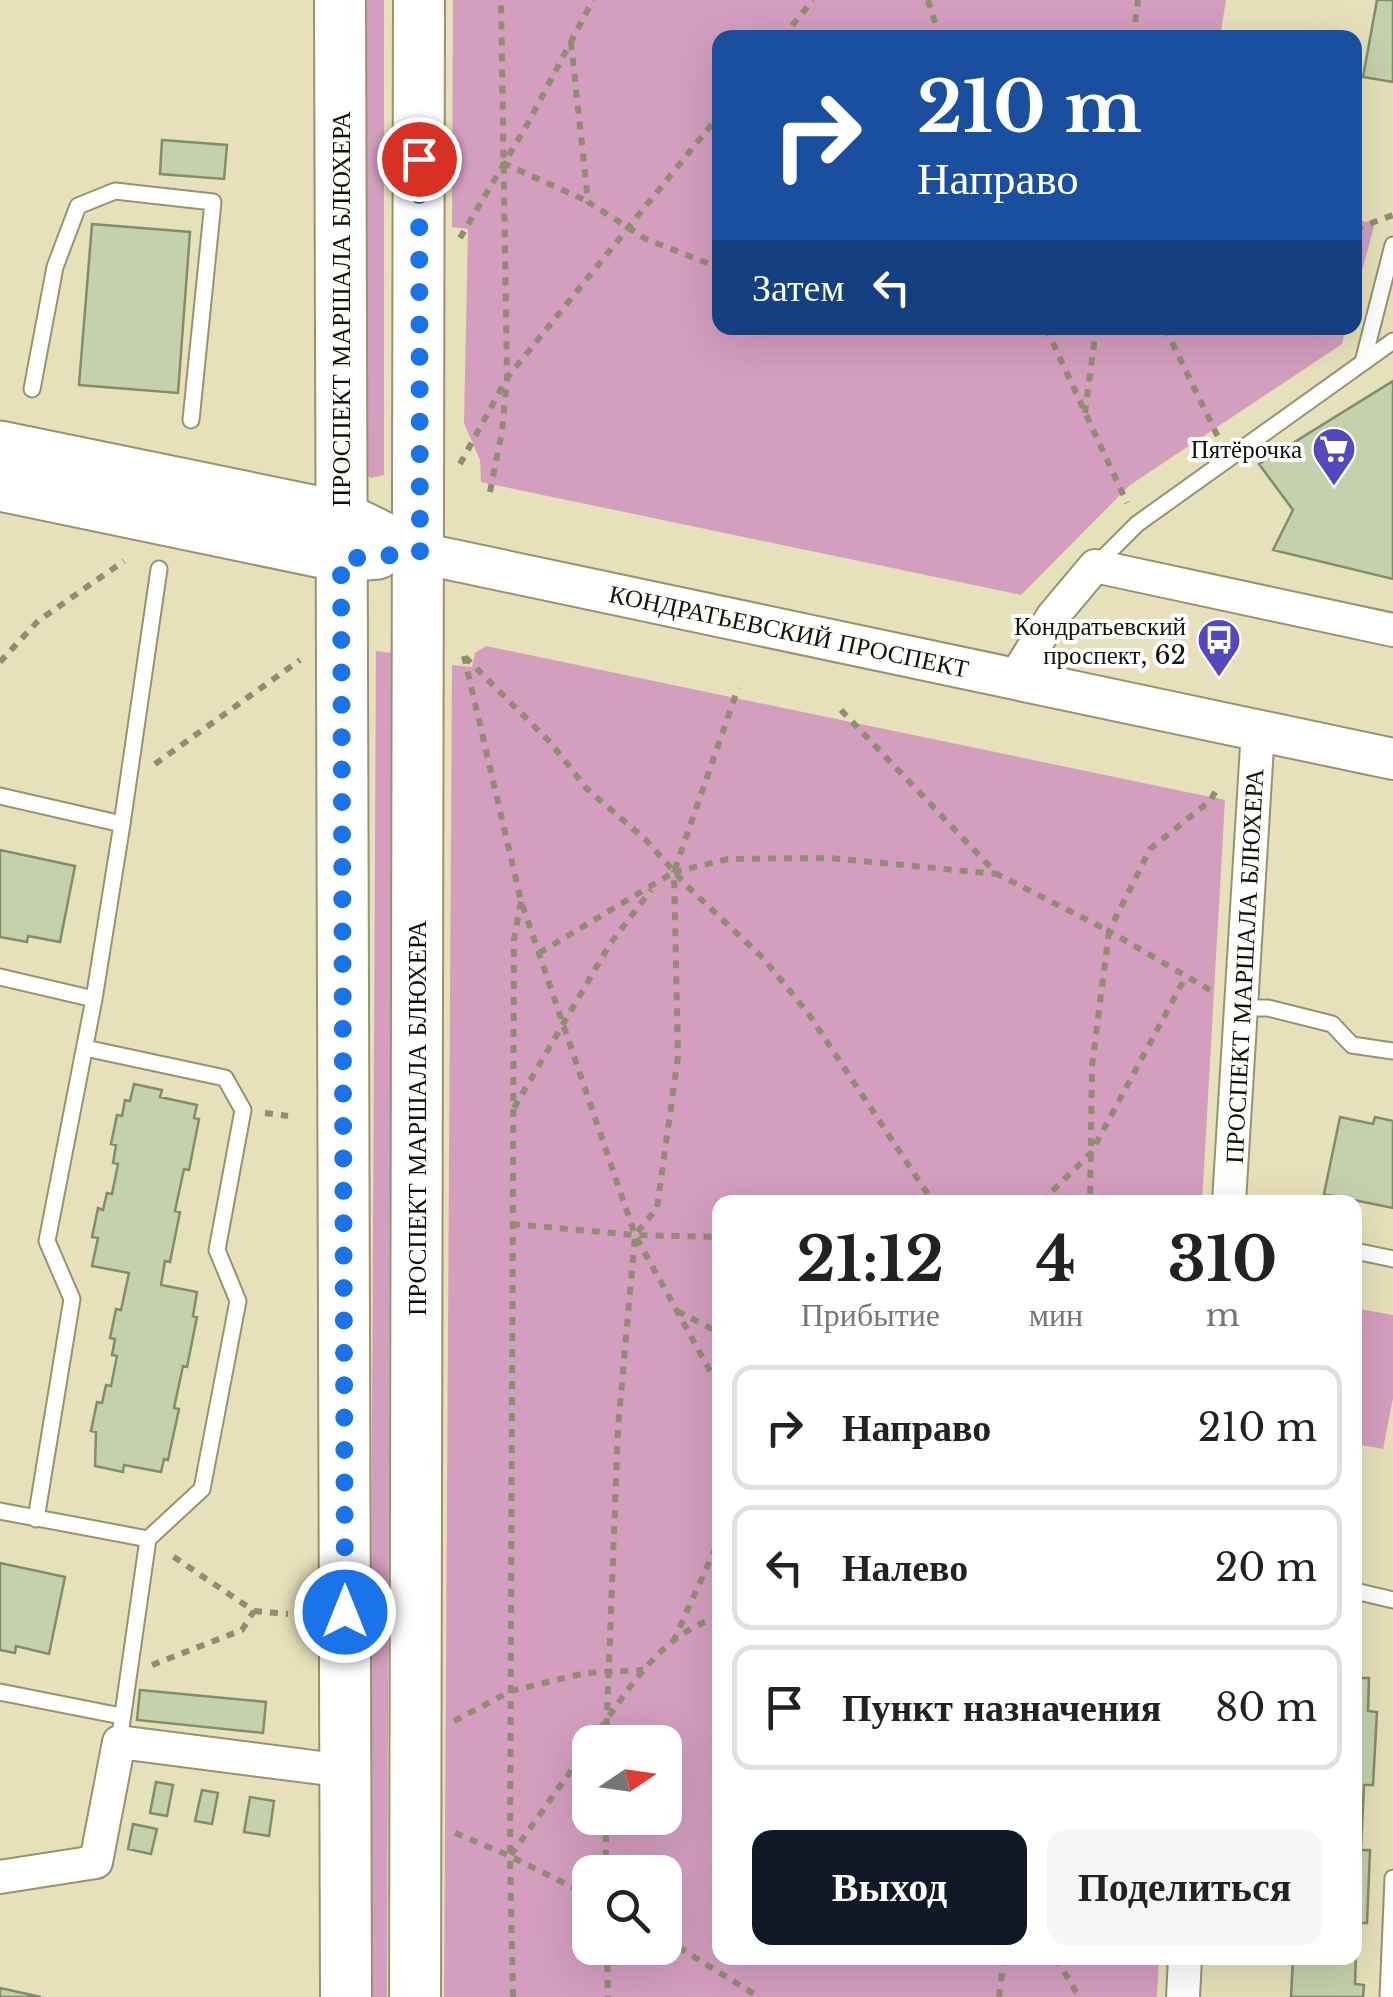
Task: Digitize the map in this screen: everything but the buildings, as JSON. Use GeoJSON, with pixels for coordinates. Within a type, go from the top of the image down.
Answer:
{"type":"FeatureCollection","features":[{"type":"Feature","properties":{"kind":"main road","name":"ПРОСПЕКТ МАРШАЛА БЛЮХЕРА"},"geometry":{"type":"LineString","coordinates":[[340,0],[346,1997]]}},
{"type":"Feature","properties":{"kind":"main road","name":"ПРОСПЕКТ МАРШАЛА БЛЮХЕРА"},"geometry":{"type":"LineString","coordinates":[[414,1997],[419,0]]}},
{"type":"Feature","properties":{"kind":"main road","name":"КОНДРАТЬЕВСКИЙ ПРОСПЕКТ"},"geometry":{"type":"LineString","coordinates":[[0,444],[341,536],[420,553]]}},
{"type":"Feature","properties":{"kind":"main road","name":"КОНДРАТЬЕВСКИЙ ПРОСПЕКТ"},"geometry":{"type":"LineString","coordinates":[[0,488],[341,536]]}},
{"type":"Feature","properties":{"kind":"street","name":"КОНДРАТЬЕВСКИЙ ПРОСПЕКТ"},"geometry":{"type":"LineString","coordinates":[[420,553],[1393,758]]}},
{"type":"Feature","properties":{"kind":"street"},"geometry":{"type":"LineString","coordinates":[[1014,678],[1054,616],[1095,566],[1393,630]]}},
{"type":"Feature","properties":{"kind":"street","name":"ПРОСПЕКТ МАРШАЛА БЛЮХЕРА"},"geometry":{"type":"LineString","coordinates":[[1230,1195],[1258,730]]}},
{"type":"Feature","properties":{"kind":"street"},"geometry":{"type":"LineString","coordinates":[[0,1876],[96,1862],[120,1729],[345,1771]]}},
{"type":"Feature","properties":{"kind":"street"},"geometry":{"type":"LineString","coordinates":[[1183,1997],[1185,1965]]}},
{"type":"Feature","properties":{"kind":"lane"},"geometry":{"type":"LineString","coordinates":[[32,389],[55,267],[78,206],[115,192],[213,202],[191,420]]}},
{"type":"Feature","properties":{"kind":"lane"},"geometry":{"type":"LineString","coordinates":[[1364,362],[1393,244]]}},
{"type":"Feature","properties":{"kind":"lane"},"geometry":{"type":"LineString","coordinates":[[1095,566],[1137,524],[1393,342]]}},
{"type":"Feature","properties":{"kind":"lane"},"geometry":{"type":"LineString","coordinates":[[36,1519],[72,1299],[47,1241],[94,999],[158,569]]}},
{"type":"Feature","properties":{"kind":"lane"},"geometry":{"type":"LineString","coordinates":[[0,796],[122,824]]}},
{"type":"Feature","properties":{"kind":"lane"},"geometry":{"type":"LineString","coordinates":[[0,978],[94,999]]}},
{"type":"Feature","properties":{"kind":"lane"},"geometry":{"type":"LineString","coordinates":[[1241,1008],[1268,1008],[1332,1024],[1352,1045],[1393,1051]]}},
{"type":"Feature","properties":{"kind":"lane"},"geometry":{"type":"LineString","coordinates":[[0,1692],[120,1729],[148,1539],[202,1489],[238,1301],[217,1250],[244,1110],[225,1078],[85,1048]]}},
{"type":"Feature","properties":{"kind":"lane"},"geometry":{"type":"LineString","coordinates":[[1362,1253],[1393,1259]]}},
{"type":"Feature","properties":{"kind":"lane"},"geometry":{"type":"LineString","coordinates":[[0,1511],[148,1539]]}},
{"type":"Feature","properties":{"kind":"lane"},"geometry":{"type":"LineString","coordinates":[[1362,1593],[1393,1600]]}},
{"type":"Feature","properties":{"kind":"lane"},"geometry":{"type":"LineString","coordinates":[[1388,1997],[1393,1878]]}},
{"type":"Feature","properties":{"kind":"path"},"geometry":{"type":"LineString","coordinates":[[490,492],[507,378],[501,0]]}},
{"type":"Feature","properties":{"kind":"path"},"geometry":{"type":"LineString","coordinates":[[460,238],[528,123],[593,0]]}},
{"type":"Feature","properties":{"kind":"path"},"geometry":{"type":"LineString","coordinates":[[789,30],[814,0]]}},
{"type":"Feature","properties":{"kind":"path"},"geometry":{"type":"LineString","coordinates":[[928,0],[937,30]]}},
{"type":"Feature","properties":{"kind":"path"},"geometry":{"type":"LineString","coordinates":[[1134,30],[1138,0]]}},
{"type":"Feature","properties":{"kind":"path"},"geometry":{"type":"LineString","coordinates":[[571,42],[588,202]]}},
{"type":"Feature","properties":{"kind":"path"},"geometry":{"type":"LineString","coordinates":[[455,474],[507,378],[712,124]]}},
{"type":"Feature","properties":{"kind":"path"},"geometry":{"type":"LineString","coordinates":[[502,163],[588,202],[626,229],[712,265]]}},
{"type":"Feature","properties":{"kind":"path"},"geometry":{"type":"LineString","coordinates":[[1362,227],[1393,216]]}},
{"type":"Feature","properties":{"kind":"path"},"geometry":{"type":"LineString","coordinates":[[1049,335],[1137,524]]}},
{"type":"Feature","properties":{"kind":"path"},"geometry":{"type":"LineString","coordinates":[[1084,414],[1095,335]]}},
{"type":"Feature","properties":{"kind":"path"},"geometry":{"type":"LineString","coordinates":[[1168,335],[1229,458]]}},
{"type":"Feature","properties":{"kind":"path"},"geometry":{"type":"LineString","coordinates":[[0,662],[38,620],[124,561]]}},
{"type":"Feature","properties":{"kind":"path"},"geometry":{"type":"LineString","coordinates":[[712,1375],[634,1235],[521,901],[464,656],[550,742],[587,789],[645,839],[763,958],[808,1013],[928,1195]]}},
{"type":"Feature","properties":{"kind":"path"},"geometry":{"type":"LineString","coordinates":[[128,784],[300,660]]}},
{"type":"Feature","properties":{"kind":"path"},"geometry":{"type":"LineString","coordinates":[[606,1722],[618,1428],[634,1235],[658,1208],[678,1056],[674,872],[738,688]]}},
{"type":"Feature","properties":{"kind":"path"},"geometry":{"type":"LineString","coordinates":[[841,710],[997,874],[1109,931],[1241,1008]]}},
{"type":"Feature","properties":{"kind":"path"},"geometry":{"type":"LineString","coordinates":[[1090,1195],[1092,1066],[1109,931],[1150,849],[1210,800],[1217,789]]}},
{"type":"Feature","properties":{"kind":"path"},"geometry":{"type":"LineString","coordinates":[[538,953],[674,872],[728,859],[830,858],[997,874]]}},
{"type":"Feature","properties":{"kind":"path"},"geometry":{"type":"LineString","coordinates":[[513,1110],[610,944],[654,885]]}},
{"type":"Feature","properties":{"kind":"path"},"geometry":{"type":"LineString","coordinates":[[513,1997],[510,1856],[514,940],[521,901]]}},
{"type":"Feature","properties":{"kind":"path"},"geometry":{"type":"LineString","coordinates":[[1048,1195],[1091,1154],[1186,976]]}},
{"type":"Feature","properties":{"kind":"path"},"geometry":{"type":"LineString","coordinates":[[512,1224],[634,1235],[712,1236]]}},
{"type":"Feature","properties":{"kind":"path"},"geometry":{"type":"LineString","coordinates":[[676,1310],[712,1328]]}},
{"type":"Feature","properties":{"kind":"path"},"geometry":{"type":"LineString","coordinates":[[148,1539],[254,1611],[288,1614]]}},
{"type":"Feature","properties":{"kind":"path"},"geometry":{"type":"LineString","coordinates":[[673,1642],[712,1556]]}},
{"type":"Feature","properties":{"kind":"path"},"geometry":{"type":"LineString","coordinates":[[128,1674],[242,1630],[254,1611]]}},
{"type":"Feature","properties":{"kind":"path"},"geometry":{"type":"LineString","coordinates":[[604,1725],[643,1670],[673,1642],[712,1619]]}},
{"type":"Feature","properties":{"kind":"path"},"geometry":{"type":"LineString","coordinates":[[415,1742],[511,1691],[585,1674],[643,1670]]}},
{"type":"Feature","properties":{"kind":"path"},"geometry":{"type":"LineString","coordinates":[[510,1856],[572,1770]]}},
{"type":"Feature","properties":{"kind":"path"},"geometry":{"type":"LineString","coordinates":[[415,1816],[572,1887]]}},
{"type":"Feature","properties":{"kind":"path"},"geometry":{"type":"LineString","coordinates":[[682,1949],[759,1997]]}},
{"type":"Feature","properties":{"kind":"path"},"geometry":{"type":"LineString","coordinates":[[607,1965],[608,1997]]}},
{"type":"Feature","properties":{"kind":"path"},"geometry":{"type":"LineString","coordinates":[[999,1997],[1003,1965]]}},
{"type":"Feature","properties":{"kind":"path"},"geometry":{"type":"LineString","coordinates":[[1060,1965],[1079,1997]]}},
{"type":"Feature","properties":{"kind":"shaded area"},"geometry":{"type":"Polygon","coordinates":[[[364,0],[384,0],[384,475],[370,478],[363,468],[364,0]]]}},
{"type":"Feature","properties":{"kind":"shaded area"},"geometry":{"type":"Polygon","coordinates":[[[453,0],[1226,0],[1221,30],[712,30],[712,335],[1344,335],[1342,344],[1130,485],[1021,595],[481,482],[480,460],[464,423],[468,229],[452,227],[453,0]]]}},
{"type":"Feature","properties":{"kind":"shaded area"},"geometry":{"type":"Polygon","coordinates":[[[1362,221],[1375,223],[1362,270],[1362,221]]]}},
{"type":"Feature","properties":{"kind":"shaded area"},"geometry":{"type":"Polygon","coordinates":[[[486,646],[1225,800],[1202,1195],[712,1195],[712,1965],[1159,1965],[1157,1997],[444,1997],[452,665],[472,667],[475,653],[486,646]]]}},
{"type":"Feature","properties":{"kind":"shaded area"},"geometry":{"type":"Polygon","coordinates":[[[376,651],[392,653],[387,1997],[369,1997],[376,651]]]}},
{"type":"Feature","properties":{"kind":"shaded area"},"geometry":{"type":"Polygon","coordinates":[[[1362,1309],[1393,1315],[1393,1398],[1383,1449],[1362,1445],[1362,1309]]]}},
{"type":"Feature","properties":{"kind":"place","name":"Пятёрочка"},"geometry":{"type":"Point","coordinates":[1334,487]}},
{"type":"Feature","properties":{"kind":"place","name":"Кондратьевский проспект, 62"},"geometry":{"type":"Point","coordinates":[1219,678]}},
{"type":"Feature","properties":{"kind":"route"},"geometry":{"type":"LineString","coordinates":[[345,1612],[341,559],[420,553],[419,159]]}}]}
